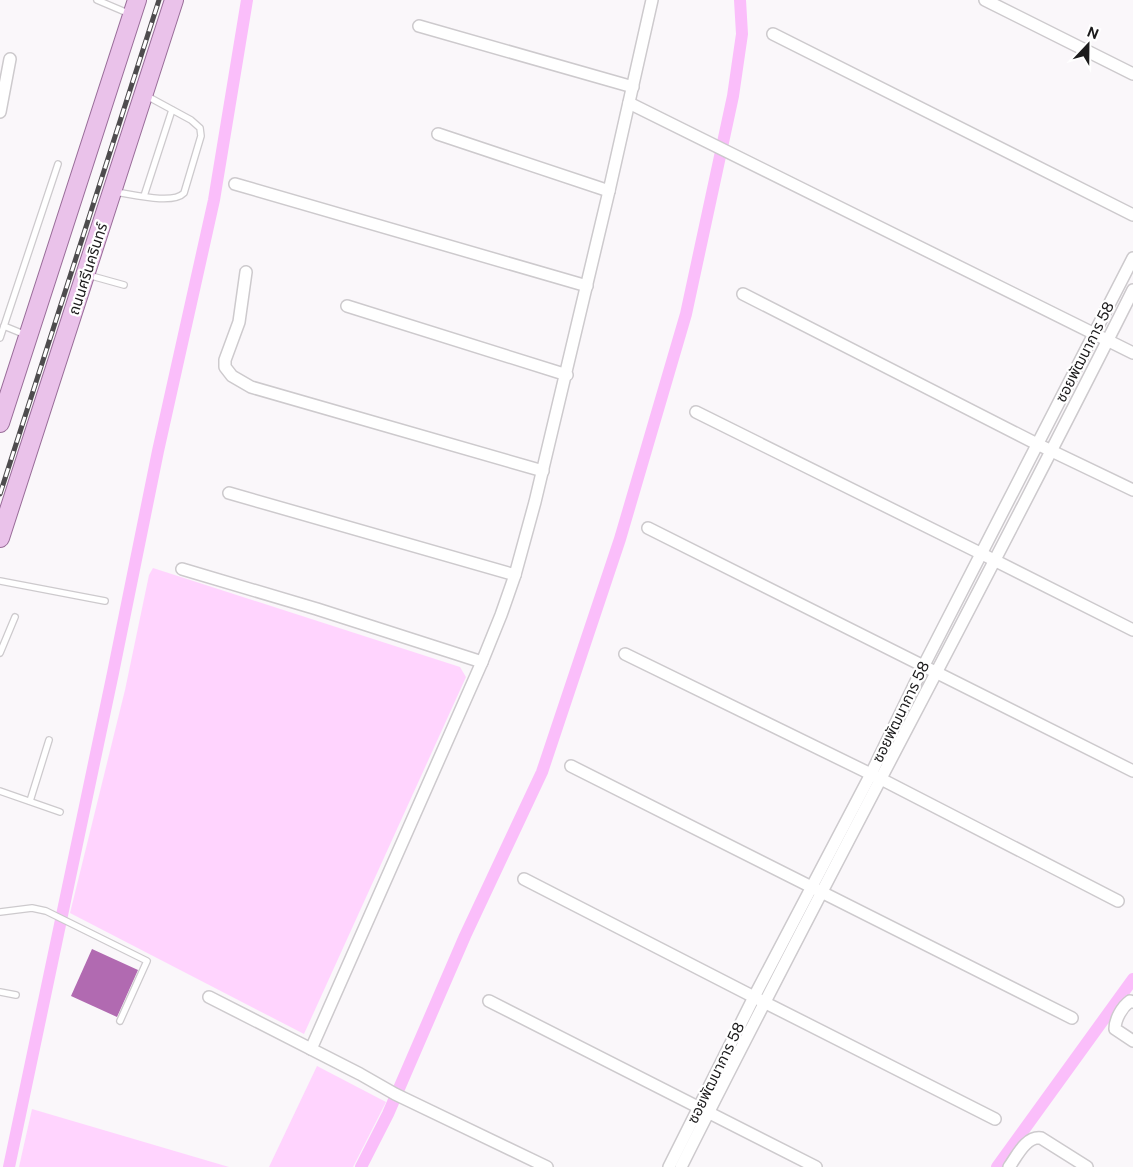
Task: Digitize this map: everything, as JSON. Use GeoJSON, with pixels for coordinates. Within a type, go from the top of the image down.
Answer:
{"type":"FeatureCollection","features":[{"type":"Feature","properties":{"kind":"main road","name":"ถนนศรีนครินทร์"},"geometry":{"type":"LineString","coordinates":[[0,538],[174,0]]}},
{"type":"Feature","properties":{"kind":"main road"},"geometry":{"type":"LineString","coordinates":[[0,423],[134,7]]}},
{"type":"Feature","properties":{"kind":"street"},"geometry":{"type":"LineString","coordinates":[[311,1049],[482,662],[515,575],[567,375],[652,0]]}},
{"type":"Feature","properties":{"kind":"street"},"geometry":{"type":"LineString","coordinates":[[985,0],[1133,74]]}},
{"type":"Feature","properties":{"kind":"street"},"geometry":{"type":"LineString","coordinates":[[419,26],[633,87]]}},
{"type":"Feature","properties":{"kind":"street"},"geometry":{"type":"LineString","coordinates":[[773,34],[1133,215]]}},
{"type":"Feature","properties":{"kind":"street"},"geometry":{"type":"LineString","coordinates":[[0,112],[10,59]]}},
{"type":"Feature","properties":{"kind":"street"},"geometry":{"type":"LineString","coordinates":[[629,103],[1133,353]]}},
{"type":"Feature","properties":{"kind":"street"},"geometry":{"type":"LineString","coordinates":[[438,134],[610,191]]}},
{"type":"Feature","properties":{"kind":"street"},"geometry":{"type":"LineString","coordinates":[[235,184],[587,286]]}},
{"type":"Feature","properties":{"kind":"street","name":"ซอยพัฒนาการ 58"},"geometry":{"type":"LineString","coordinates":[[876,777],[924,665],[1133,258]]}},
{"type":"Feature","properties":{"kind":"street"},"geometry":{"type":"LineString","coordinates":[[246,272],[239,322],[225,360],[225,367],[232,376],[251,387],[543,471]]}},
{"type":"Feature","properties":{"kind":"street","name":"ซอยพัฒนาการ 58"},"geometry":{"type":"LineString","coordinates":[[669,1167],[703,1111],[758,1000],[876,777],[937,671],[996,560],[1133,290]]}},
{"type":"Feature","properties":{"kind":"street"},"geometry":{"type":"LineString","coordinates":[[743,294],[1037,444],[1133,490]]}},
{"type":"Feature","properties":{"kind":"street"},"geometry":{"type":"LineString","coordinates":[[347,306],[567,375]]}},
{"type":"Feature","properties":{"kind":"street"},"geometry":{"type":"LineString","coordinates":[[696,412],[1133,630]]}},
{"type":"Feature","properties":{"kind":"street"},"geometry":{"type":"LineString","coordinates":[[230,492],[515,575]]}},
{"type":"Feature","properties":{"kind":"street"},"geometry":{"type":"LineString","coordinates":[[648,528],[937,671],[1133,771]]}},
{"type":"Feature","properties":{"kind":"street"},"geometry":{"type":"LineString","coordinates":[[182,569],[317,609],[482,662]]}},
{"type":"Feature","properties":{"kind":"street"},"geometry":{"type":"LineString","coordinates":[[624,654],[876,777],[1118,901]]}},
{"type":"Feature","properties":{"kind":"street"},"geometry":{"type":"LineString","coordinates":[[571,766],[1072,1018]]}},
{"type":"Feature","properties":{"kind":"street"},"geometry":{"type":"LineString","coordinates":[[524,879],[758,1000],[995,1119]]}},
{"type":"Feature","properties":{"kind":"street"},"geometry":{"type":"LineString","coordinates":[[209,997],[395,1094],[547,1167]]}},
{"type":"Feature","properties":{"kind":"street"},"geometry":{"type":"LineString","coordinates":[[489,1001],[816,1167]]}},
{"type":"Feature","properties":{"kind":"street"},"geometry":{"type":"LineString","coordinates":[[1133,1002],[1130,1001],[1126,1004],[1115,1022],[1115,1029],[1133,1041]]}},
{"type":"Feature","properties":{"kind":"street","name":"ซอยพัฒนาการ 58"},"geometry":{"type":"LineString","coordinates":[[681,1167],[703,1111]]}},
{"type":"Feature","properties":{"kind":"street"},"geometry":{"type":"LineString","coordinates":[[1010,1167],[1028,1141],[1035,1137],[1041,1138],[1087,1167]]}},
{"type":"Feature","properties":{"kind":"lane"},"geometry":{"type":"LineString","coordinates":[[98,0],[134,7]]}},
{"type":"Feature","properties":{"kind":"lane"},"geometry":{"type":"LineString","coordinates":[[113,192],[171,199],[180,197],[184,193],[201,136],[200,128],[191,120],[144,95]]}},
{"type":"Feature","properties":{"kind":"lane"},"geometry":{"type":"LineString","coordinates":[[144,196],[172,110]]}},
{"type":"Feature","properties":{"kind":"lane"},"geometry":{"type":"LineString","coordinates":[[0,338],[58,164]]}},
{"type":"Feature","properties":{"kind":"lane"},"geometry":{"type":"LineString","coordinates":[[86,275],[124,285]]}},
{"type":"Feature","properties":{"kind":"lane"},"geometry":{"type":"LineString","coordinates":[[4,326],[28,336]]}},
{"type":"Feature","properties":{"kind":"lane"},"geometry":{"type":"LineString","coordinates":[[0,581],[105,601]]}},
{"type":"Feature","properties":{"kind":"lane"},"geometry":{"type":"LineString","coordinates":[[0,653],[15,617]]}},
{"type":"Feature","properties":{"kind":"lane"},"geometry":{"type":"LineString","coordinates":[[30,801],[49,740]]}},
{"type":"Feature","properties":{"kind":"lane"},"geometry":{"type":"LineString","coordinates":[[0,791],[60,812]]}},
{"type":"Feature","properties":{"kind":"lane"},"geometry":{"type":"LineString","coordinates":[[0,912],[32,908],[46,911],[147,961],[120,1021]]}},
{"type":"Feature","properties":{"kind":"lane"},"geometry":{"type":"LineString","coordinates":[[0,992],[16,995]]}},
{"type":"Feature","properties":{"kind":"shaded area"},"geometry":{"type":"Polygon","coordinates":[[[153,568],[460,667],[466,677],[304,1034],[70,913],[125,690],[149,575],[153,568]]]}},
{"type":"Feature","properties":{"kind":"shaded area"},"geometry":{"type":"Polygon","coordinates":[[[317,1066],[386,1102],[353,1167],[269,1167],[317,1066]]]}},
{"type":"Feature","properties":{"kind":"shaded area"},"geometry":{"type":"Polygon","coordinates":[[[32,1109],[229,1167],[19,1167],[32,1109]]]}},
{"type":"Feature","properties":{"kind":"building"},"geometry":{"type":"Polygon","coordinates":[[[92,949],[138,970],[117,1017],[71,996],[92,949]]]}},
{"type":"Feature","properties":{"kind":"waterway"},"geometry":{"type":"LineString","coordinates":[[9,1167],[158,451],[214,200],[247,0]]}},
{"type":"Feature","properties":{"kind":"waterway"},"geometry":{"type":"LineString","coordinates":[[361,1167],[388,1114],[465,936],[542,772],[620,539],[686,314],[733,96],[742,34],[740,0]]}},
{"type":"Feature","properties":{"kind":"waterway"},"geometry":{"type":"LineString","coordinates":[[997,1167],[1133,979]]}},
{"type":"Feature","properties":{"kind":"railway"},"geometry":{"type":"LineString","coordinates":[[0,494],[159,0]]}}]}
